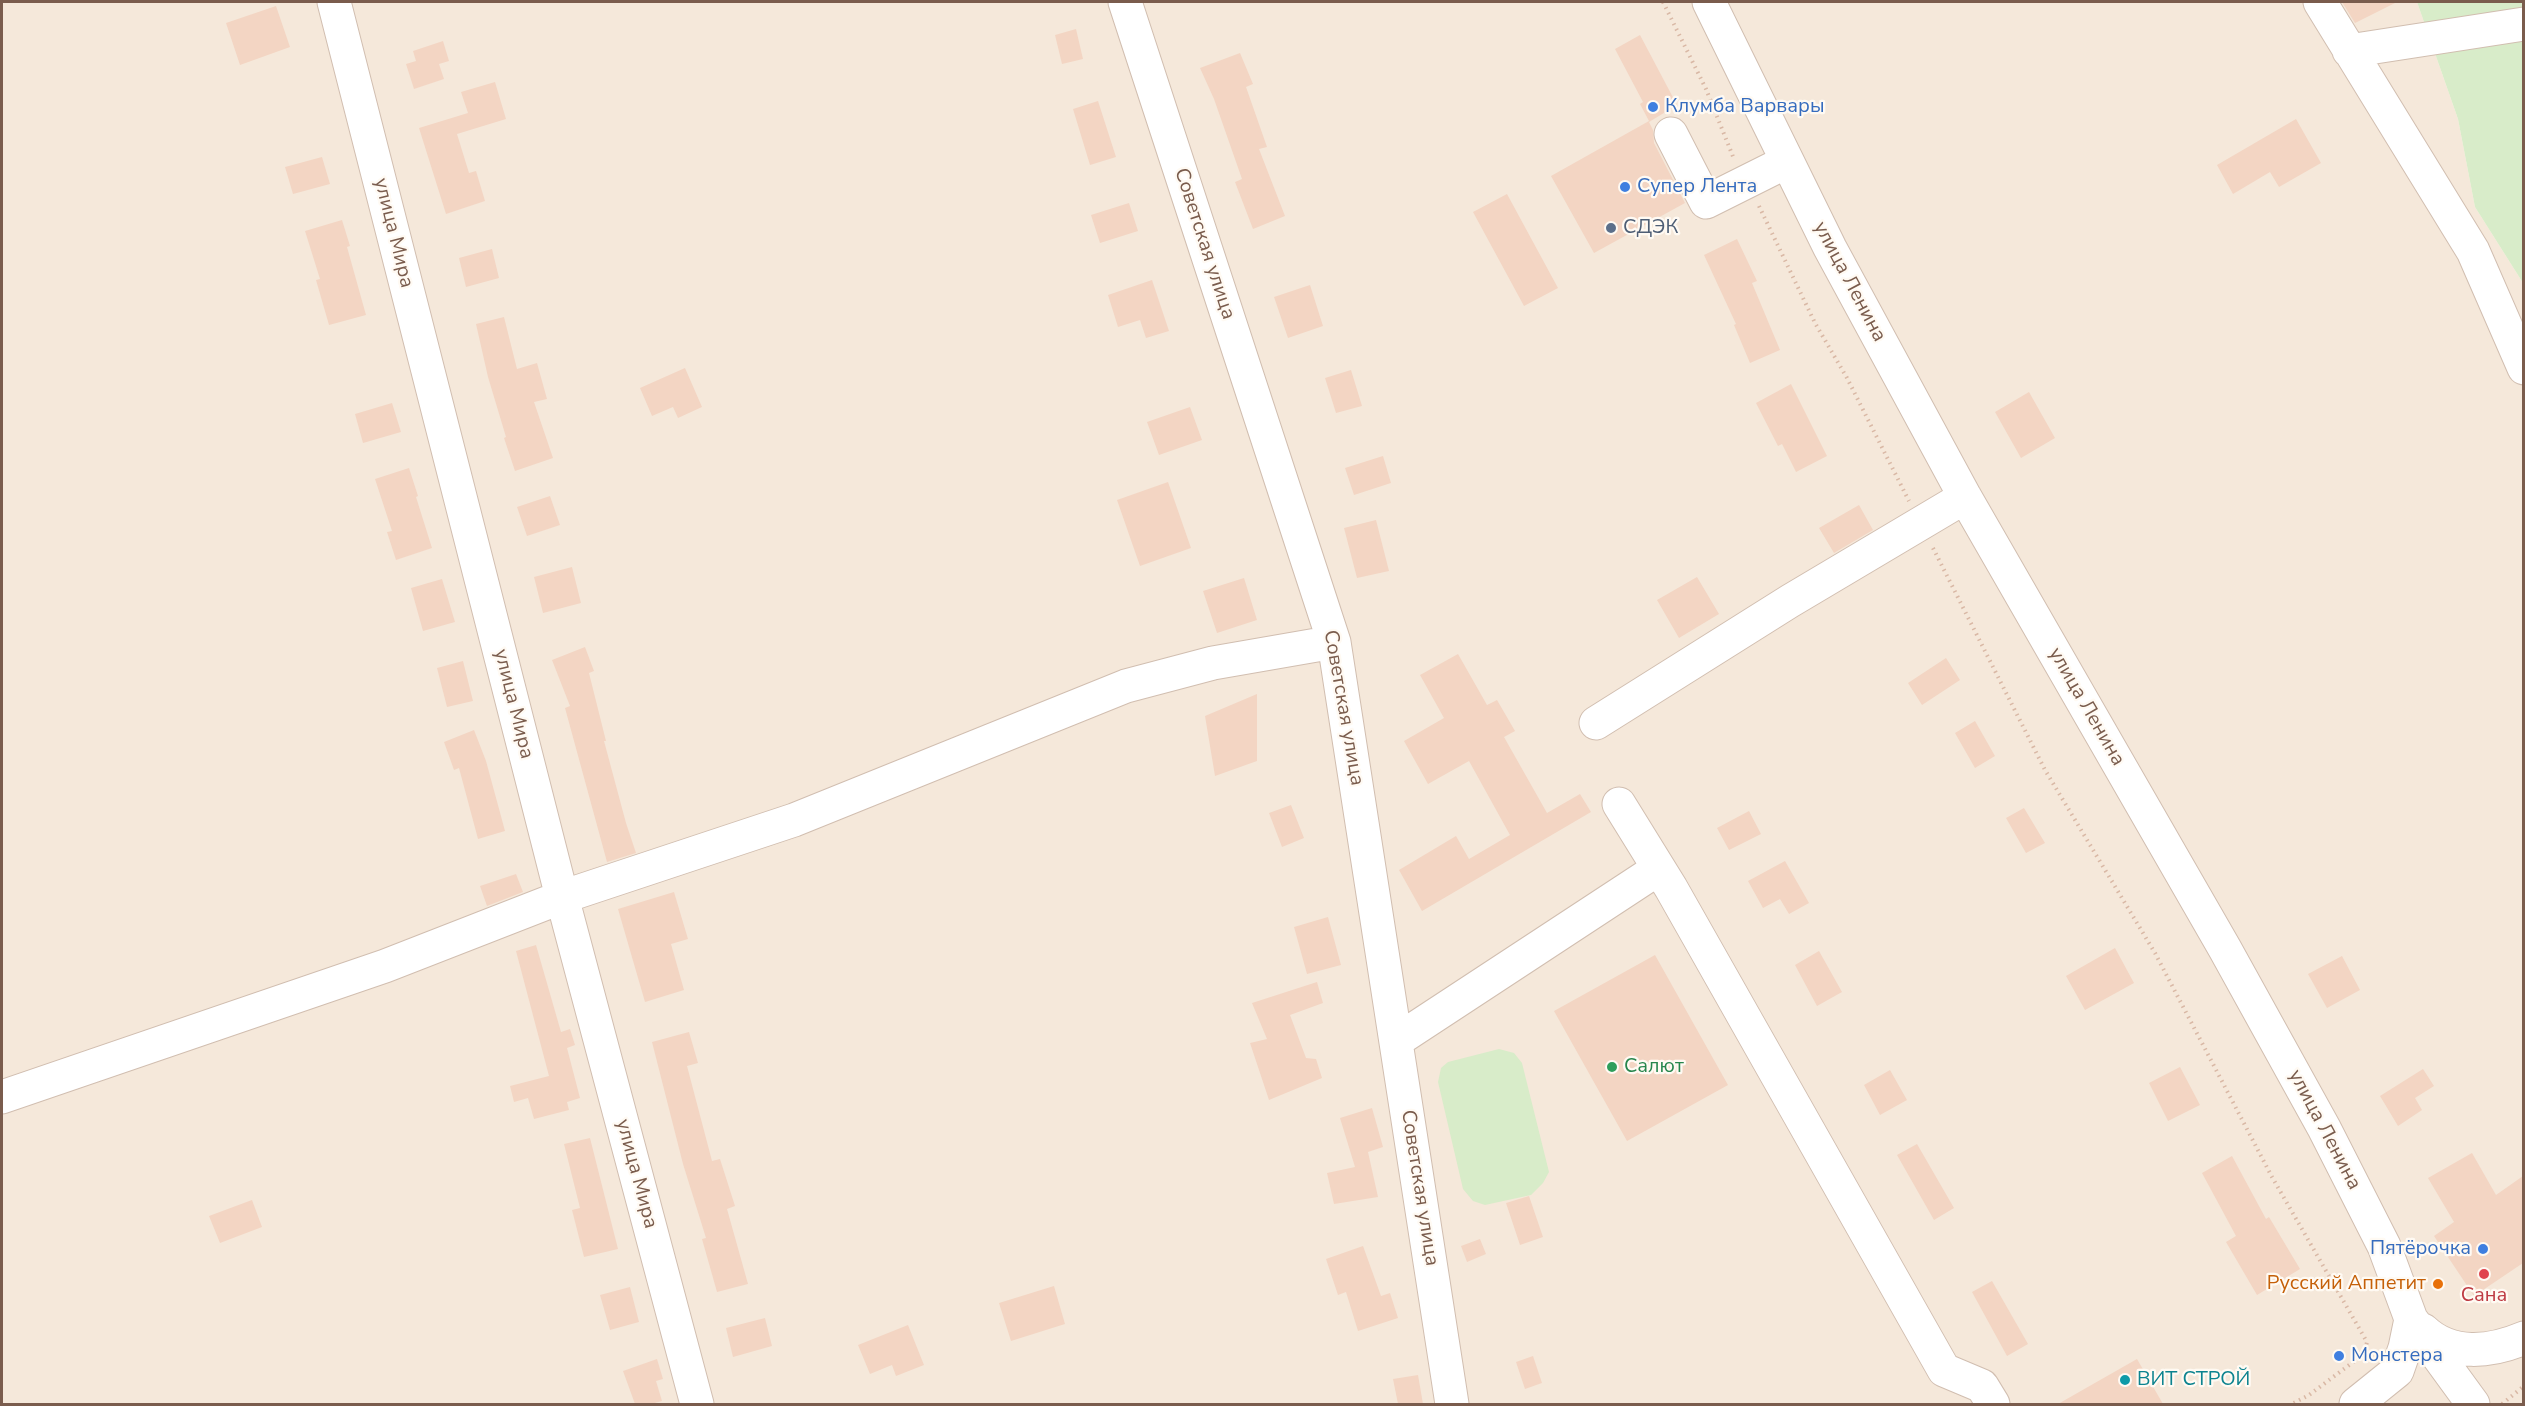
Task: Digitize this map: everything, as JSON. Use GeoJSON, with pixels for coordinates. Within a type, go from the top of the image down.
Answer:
{"type":"FeatureCollection","features":[{"type":"Feature","properties":{"kind":"street","name":"улица Мира"},"geometry":{"type":"LineString","coordinates":[[334,2],[562,897],[697,1404]]}},
{"type":"Feature","properties":{"kind":"street","name":"Советская улица"},"geometry":{"type":"LineString","coordinates":[[1125,2],[1334,642],[1452,1404]]}},
{"type":"Feature","properties":{"kind":"street","name":"улица Ленина"},"geometry":{"type":"LineString","coordinates":[[1709,2],[1786,162],[1965,497],[2225,949],[2324,1128],[2384,1246],[2411,1318],[2473,1404]]}},
{"type":"Feature","properties":{"kind":"street"},"geometry":{"type":"LineString","coordinates":[[2320,2],[2473,251],[2523,368]]}},
{"type":"Feature","properties":{"kind":"street"},"geometry":{"type":"LineString","coordinates":[[2349,51],[2523,24]]}},
{"type":"Feature","properties":{"kind":"street"},"geometry":{"type":"LineString","coordinates":[[1671,134],[1706,202],[1786,162]]}},
{"type":"Feature","properties":{"kind":"street"},"geometry":{"type":"LineString","coordinates":[[1596,723],[1790,601],[1965,497]]}},
{"type":"Feature","properties":{"kind":"street"},"geometry":{"type":"LineString","coordinates":[[2,1097],[385,966],[562,897],[794,820],[1126,686],[1213,663],[1334,642]]}},
{"type":"Feature","properties":{"kind":"street"},"geometry":{"type":"LineString","coordinates":[[1619,804],[1677,898],[1944,1370],[1982,1386],[1993,1404]]}},
{"type":"Feature","properties":{"kind":"street"},"geometry":{"type":"LineString","coordinates":[[1396,1041],[1658,869]]}},
{"type":"Feature","properties":{"kind":"street"},"geometry":{"type":"LineString","coordinates":[[2411,1318],[2432,1339],[2455,1348],[2482,1350],[2502,1347],[2523,1338]]}},
{"type":"Feature","properties":{"kind":"street"},"geometry":{"type":"LineString","coordinates":[[2356,1404],[2397,1371],[2405,1348],[2411,1318]]}},
{"type":"Feature","properties":{"kind":"path"},"geometry":{"type":"LineString","coordinates":[[1663,2],[1706,89],[1729,149],[1815,323],[1921,523],[2045,770],[2155,953],[2272,1177],[2367,1342],[2364,1354],[2309,1395],[2292,1404]]}},
{"type":"Feature","properties":{"kind":"path"},"geometry":{"type":"LineString","coordinates":[[2502,1404],[2523,1386]]}},
{"type":"Feature","properties":{"kind":"shaded area"},"geometry":{"type":"Polygon","coordinates":[[[2,2],[2417,2],[2458,119],[2475,207],[2523,283],[2523,1404],[2,1404],[2,2]]]}},
{"type":"Feature","properties":{"kind":"green space"},"geometry":{"type":"Polygon","coordinates":[[[2417,2],[2523,2],[2523,283],[2475,207],[2458,119],[2417,2]]]}},
{"type":"Feature","properties":{"kind":"green space"},"geometry":{"type":"Polygon","coordinates":[[[1499,1049],[1514,1053],[1522,1063],[1549,1172],[1543,1183],[1531,1195],[1485,1205],[1473,1201],[1463,1189],[1438,1082],[1441,1068],[1448,1062],[1499,1049]]]}},
{"type":"Feature","properties":{"kind":"building"},"geometry":{"type":"Polygon","coordinates":[[[2342,2],[2397,2],[2355,23],[2342,2]]]}},
{"type":"Feature","properties":{"kind":"building"},"geometry":{"type":"Polygon","coordinates":[[[276,6],[290,47],[240,65],[226,23],[276,6]]]}},
{"type":"Feature","properties":{"kind":"building"},"geometry":{"type":"Polygon","coordinates":[[[1076,29],[1083,59],[1062,64],[1055,35],[1076,29]]]}},
{"type":"Feature","properties":{"kind":"building"},"geometry":{"type":"Polygon","coordinates":[[[1640,35],[1677,105],[1649,122],[1653,130],[1654,143],[1685,203],[1594,253],[1551,176],[1649,121],[1640,104],[1643,102],[1615,49],[1640,35]]]}},
{"type":"Feature","properties":{"kind":"building"},"geometry":{"type":"Polygon","coordinates":[[[443,41],[449,61],[439,64],[444,79],[414,89],[406,64],[416,61],[413,51],[443,41]]]}},
{"type":"Feature","properties":{"kind":"building"},"geometry":{"type":"Polygon","coordinates":[[[1240,53],[1253,84],[1246,87],[1267,147],[1259,149],[1285,216],[1253,229],[1235,182],[1242,179],[1214,99],[1200,68],[1240,53]]]}},
{"type":"Feature","properties":{"kind":"building"},"geometry":{"type":"Polygon","coordinates":[[[495,82],[506,119],[457,134],[469,173],[476,171],[485,201],[446,214],[419,128],[468,113],[461,92],[495,82]]]}},
{"type":"Feature","properties":{"kind":"building"},"geometry":{"type":"Polygon","coordinates":[[[1098,101],[1116,157],[1090,165],[1073,109],[1098,101]]]}},
{"type":"Feature","properties":{"kind":"building"},"geometry":{"type":"Polygon","coordinates":[[[2296,119],[2321,163],[2279,187],[2270,172],[2233,194],[2217,165],[2296,119]]]}},
{"type":"Feature","properties":{"kind":"building"},"geometry":{"type":"Polygon","coordinates":[[[322,157],[330,184],[293,194],[285,167],[322,157]]]}},
{"type":"Feature","properties":{"kind":"building"},"geometry":{"type":"Polygon","coordinates":[[[1507,194],[1558,288],[1524,306],[1473,212],[1507,194]]]}},
{"type":"Feature","properties":{"kind":"building"},"geometry":{"type":"Polygon","coordinates":[[[1129,203],[1138,231],[1100,243],[1091,215],[1129,203]]]}},
{"type":"Feature","properties":{"kind":"building"},"geometry":{"type":"Polygon","coordinates":[[[342,220],[366,315],[329,325],[316,280],[320,279],[305,231],[342,220]]]}},
{"type":"Feature","properties":{"kind":"building"},"geometry":{"type":"Polygon","coordinates":[[[1737,239],[1757,281],[1752,283],[1780,350],[1750,363],[1734,325],[1736,324],[1704,255],[1737,239]]]}},
{"type":"Feature","properties":{"kind":"building"},"geometry":{"type":"Polygon","coordinates":[[[492,249],[499,278],[466,287],[459,258],[492,249]]]}},
{"type":"Feature","properties":{"kind":"building"},"geometry":{"type":"Polygon","coordinates":[[[1152,280],[1169,331],[1146,338],[1140,320],[1118,327],[1108,295],[1152,280]]]}},
{"type":"Feature","properties":{"kind":"building"},"geometry":{"type":"Polygon","coordinates":[[[1310,285],[1323,326],[1288,338],[1274,297],[1310,285]]]}},
{"type":"Feature","properties":{"kind":"building"},"geometry":{"type":"Polygon","coordinates":[[[504,317],[517,369],[537,363],[547,399],[534,402],[553,458],[515,471],[504,438],[506,437],[488,377],[476,324],[504,317]]]}},
{"type":"Feature","properties":{"kind":"building"},"geometry":{"type":"Polygon","coordinates":[[[685,368],[702,407],[678,418],[673,407],[652,416],[640,388],[685,368]]]}},
{"type":"Feature","properties":{"kind":"building"},"geometry":{"type":"Polygon","coordinates":[[[1351,370],[1362,406],[1336,413],[1325,378],[1351,370]]]}},
{"type":"Feature","properties":{"kind":"building"},"geometry":{"type":"Polygon","coordinates":[[[1791,384],[1827,456],[1796,472],[1782,444],[1778,446],[1756,403],[1791,384]]]}},
{"type":"Feature","properties":{"kind":"building"},"geometry":{"type":"Polygon","coordinates":[[[2029,392],[2055,438],[2021,458],[1995,412],[2029,392]]]}},
{"type":"Feature","properties":{"kind":"building"},"geometry":{"type":"Polygon","coordinates":[[[392,403],[401,432],[363,443],[355,414],[392,403]]]}},
{"type":"Feature","properties":{"kind":"building"},"geometry":{"type":"Polygon","coordinates":[[[1190,407],[1202,440],[1159,455],[1147,422],[1190,407]]]}},
{"type":"Feature","properties":{"kind":"building"},"geometry":{"type":"Polygon","coordinates":[[[1383,456],[1391,483],[1354,495],[1345,468],[1383,456]]]}},
{"type":"Feature","properties":{"kind":"building"},"geometry":{"type":"Polygon","coordinates":[[[409,468],[432,548],[396,560],[387,532],[392,531],[375,479],[409,468]]]}},
{"type":"Feature","properties":{"kind":"building"},"geometry":{"type":"Polygon","coordinates":[[[1168,482],[1191,548],[1140,566],[1117,500],[1168,482]]]}},
{"type":"Feature","properties":{"kind":"building"},"geometry":{"type":"Polygon","coordinates":[[[550,496],[560,525],[527,536],[517,507],[550,496]]]}},
{"type":"Feature","properties":{"kind":"building"},"geometry":{"type":"Polygon","coordinates":[[[1859,505],[1873,530],[1834,553],[1819,528],[1859,505]]]}},
{"type":"Feature","properties":{"kind":"building"},"geometry":{"type":"Polygon","coordinates":[[[1376,520],[1389,571],[1357,578],[1344,528],[1376,520]]]}},
{"type":"Feature","properties":{"kind":"building"},"geometry":{"type":"Polygon","coordinates":[[[572,567],[581,603],[543,613],[534,577],[572,567]]]}},
{"type":"Feature","properties":{"kind":"building"},"geometry":{"type":"Polygon","coordinates":[[[1697,577],[1719,614],[1679,638],[1657,600],[1697,577]]]}},
{"type":"Feature","properties":{"kind":"building"},"geometry":{"type":"Polygon","coordinates":[[[1244,578],[1257,620],[1217,633],[1203,591],[1244,578]]]}},
{"type":"Feature","properties":{"kind":"building"},"geometry":{"type":"Polygon","coordinates":[[[442,579],[455,622],[423,631],[411,588],[442,579]]]}},
{"type":"Feature","properties":{"kind":"building"},"geometry":{"type":"Polygon","coordinates":[[[585,647],[594,671],[589,673],[606,741],[604,741],[636,853],[607,862],[565,708],[570,706],[552,660],[585,647]]]}},
{"type":"Feature","properties":{"kind":"building"},"geometry":{"type":"Polygon","coordinates":[[[1458,654],[1487,705],[1497,700],[1515,731],[1504,737],[1547,813],[1580,794],[1591,812],[1422,911],[1399,870],[1456,836],[1469,859],[1510,835],[1469,761],[1428,784],[1404,741],[1444,718],[1420,675],[1458,654]]]}},
{"type":"Feature","properties":{"kind":"building"},"geometry":{"type":"Polygon","coordinates":[[[1946,658],[1960,680],[1922,705],[1908,683],[1946,658]]]}},
{"type":"Feature","properties":{"kind":"building"},"geometry":{"type":"Polygon","coordinates":[[[463,661],[473,701],[447,707],[437,668],[463,661]]]}},
{"type":"Feature","properties":{"kind":"building"},"geometry":{"type":"Polygon","coordinates":[[[1257,694],[1257,761],[1215,776],[1205,716],[1257,694]]]}},
{"type":"Feature","properties":{"kind":"building"},"geometry":{"type":"Polygon","coordinates":[[[1975,721],[1995,756],[1975,768],[1955,733],[1975,721]]]}},
{"type":"Feature","properties":{"kind":"building"},"geometry":{"type":"Polygon","coordinates":[[[474,730],[486,761],[505,831],[478,839],[459,768],[454,770],[444,742],[474,730]]]}},
{"type":"Feature","properties":{"kind":"building"},"geometry":{"type":"Polygon","coordinates":[[[1291,805],[1304,838],[1282,847],[1269,813],[1291,805]]]}},
{"type":"Feature","properties":{"kind":"building"},"geometry":{"type":"Polygon","coordinates":[[[2024,808],[2045,843],[2026,853],[2006,818],[2024,808]]]}},
{"type":"Feature","properties":{"kind":"building"},"geometry":{"type":"Polygon","coordinates":[[[1749,811],[1761,834],[1729,850],[1717,828],[1749,811]]]}},
{"type":"Feature","properties":{"kind":"building"},"geometry":{"type":"Polygon","coordinates":[[[1785,861],[1809,903],[1789,914],[1780,899],[1763,908],[1748,881],[1785,861]]]}},
{"type":"Feature","properties":{"kind":"building"},"geometry":{"type":"Polygon","coordinates":[[[516,874],[523,892],[487,906],[480,886],[516,874]]]}},
{"type":"Feature","properties":{"kind":"building"},"geometry":{"type":"Polygon","coordinates":[[[674,892],[688,939],[671,944],[684,990],[645,1002],[618,909],[674,892]]]}},
{"type":"Feature","properties":{"kind":"building"},"geometry":{"type":"Polygon","coordinates":[[[1328,917],[1341,965],[1307,974],[1294,927],[1328,917]]]}},
{"type":"Feature","properties":{"kind":"building"},"geometry":{"type":"Polygon","coordinates":[[[536,945],[561,1032],[570,1029],[575,1045],[567,1048],[580,1098],[567,1102],[569,1110],[534,1119],[528,1098],[514,1102],[510,1086],[549,1076],[516,951],[536,945]]]}},
{"type":"Feature","properties":{"kind":"building"},"geometry":{"type":"Polygon","coordinates":[[[2115,948],[2134,983],[2085,1010],[2066,976],[2115,948]]]}},
{"type":"Feature","properties":{"kind":"building"},"geometry":{"type":"Polygon","coordinates":[[[1819,951],[1842,992],[1817,1006],[1795,965],[1819,951]]]}},
{"type":"Feature","properties":{"kind":"building"},"geometry":{"type":"Polygon","coordinates":[[[1655,955],[1728,1085],[1627,1141],[1554,1011],[1655,955]]]}},
{"type":"Feature","properties":{"kind":"building"},"geometry":{"type":"Polygon","coordinates":[[[2342,956],[2360,990],[2327,1008],[2308,974],[2342,956]]]}},
{"type":"Feature","properties":{"kind":"building"},"geometry":{"type":"Polygon","coordinates":[[[1317,982],[1323,1003],[1290,1015],[1306,1058],[1316,1059],[1322,1078],[1269,1100],[1250,1043],[1267,1039],[1252,1003],[1317,982]]]}},
{"type":"Feature","properties":{"kind":"building"},"geometry":{"type":"Polygon","coordinates":[[[689,1032],[698,1063],[687,1066],[712,1161],[720,1159],[735,1206],[727,1209],[748,1284],[717,1292],[702,1239],[706,1238],[683,1164],[652,1042],[689,1032]]]}},
{"type":"Feature","properties":{"kind":"building"},"geometry":{"type":"Polygon","coordinates":[[[2180,1067],[2200,1105],[2168,1121],[2149,1083],[2180,1067]]]}},
{"type":"Feature","properties":{"kind":"building"},"geometry":{"type":"Polygon","coordinates":[[[2423,1069],[2434,1086],[2415,1098],[2422,1110],[2398,1126],[2380,1096],[2423,1069]]]}},
{"type":"Feature","properties":{"kind":"building"},"geometry":{"type":"Polygon","coordinates":[[[1890,1070],[1907,1100],[1880,1115],[1864,1085],[1890,1070]]]}},
{"type":"Feature","properties":{"kind":"building"},"geometry":{"type":"Polygon","coordinates":[[[1372,1108],[1383,1147],[1368,1152],[1378,1197],[1334,1204],[1327,1173],[1355,1167],[1340,1118],[1372,1108]]]}},
{"type":"Feature","properties":{"kind":"building"},"geometry":{"type":"Polygon","coordinates":[[[590,1138],[618,1249],[584,1257],[572,1210],[580,1208],[564,1144],[590,1138]]]}},
{"type":"Feature","properties":{"kind":"building"},"geometry":{"type":"Polygon","coordinates":[[[1917,1144],[1954,1208],[1934,1220],[1897,1155],[1917,1144]]]}},
{"type":"Feature","properties":{"kind":"building","name":"Пятёрочка"},"geometry":{"type":"Polygon","coordinates":[[[2472,1153],[2496,1195],[2523,1176],[2523,1263],[2474,1296],[2434,1236],[2454,1222],[2428,1178],[2472,1153]]]}},
{"type":"Feature","properties":{"kind":"building"},"geometry":{"type":"Polygon","coordinates":[[[2232,1156],[2266,1219],[2269,1217],[2300,1269],[2257,1295],[2226,1242],[2236,1236],[2202,1173],[2232,1156]]]}},
{"type":"Feature","properties":{"kind":"building"},"geometry":{"type":"Polygon","coordinates":[[[1529,1196],[1543,1237],[1520,1245],[1506,1203],[1529,1196]]]}},
{"type":"Feature","properties":{"kind":"building"},"geometry":{"type":"Polygon","coordinates":[[[252,1200],[262,1227],[220,1243],[209,1216],[252,1200]]]}},
{"type":"Feature","properties":{"kind":"building"},"geometry":{"type":"Polygon","coordinates":[[[1480,1239],[1486,1254],[1467,1262],[1461,1246],[1480,1239]]]}},
{"type":"Feature","properties":{"kind":"building"},"geometry":{"type":"Polygon","coordinates":[[[1363,1246],[1381,1296],[1390,1293],[1398,1318],[1358,1331],[1346,1292],[1338,1295],[1326,1259],[1363,1246]]]}},
{"type":"Feature","properties":{"kind":"building"},"geometry":{"type":"Polygon","coordinates":[[[1992,1281],[2028,1344],[2007,1356],[1972,1292],[1992,1281]]]}},
{"type":"Feature","properties":{"kind":"building"},"geometry":{"type":"Polygon","coordinates":[[[1054,1286],[1065,1324],[1011,1341],[999,1303],[1054,1286]]]}},
{"type":"Feature","properties":{"kind":"building"},"geometry":{"type":"Polygon","coordinates":[[[630,1287],[639,1322],[610,1330],[600,1295],[630,1287]]]}},
{"type":"Feature","properties":{"kind":"building"},"geometry":{"type":"Polygon","coordinates":[[[765,1318],[772,1346],[733,1357],[726,1328],[765,1318]]]}},
{"type":"Feature","properties":{"kind":"building"},"geometry":{"type":"Polygon","coordinates":[[[908,1325],[924,1365],[896,1376],[892,1365],[870,1374],[858,1345],[908,1325]]]}},
{"type":"Feature","properties":{"kind":"building"},"geometry":{"type":"Polygon","coordinates":[[[1533,1356],[1542,1383],[1525,1389],[1516,1362],[1533,1356]]]}},
{"type":"Feature","properties":{"kind":"building"},"geometry":{"type":"Polygon","coordinates":[[[657,1359],[663,1379],[656,1381],[662,1401],[635,1404],[623,1371],[657,1359]]]}},
{"type":"Feature","properties":{"kind":"building","name":"ВИТ СТРОЙ"},"geometry":{"type":"Polygon","coordinates":[[[2137,1359],[2163,1404],[2058,1404],[2137,1359]]]}},
{"type":"Feature","properties":{"kind":"building"},"geometry":{"type":"Polygon","coordinates":[[[1418,1375],[1423,1404],[1398,1404],[1393,1379],[1418,1375]]]}},
{"type":"Feature","properties":{"kind":"place","name":"Клумба Варвары"},"geometry":{"type":"Point","coordinates":[1653,107]}},
{"type":"Feature","properties":{"kind":"place","name":"Супер Лента"},"geometry":{"type":"Point","coordinates":[1625,187]}},
{"type":"Feature","properties":{"kind":"place","name":"СДЭК"},"geometry":{"type":"Point","coordinates":[1611,228]}},
{"type":"Feature","properties":{"kind":"place","name":"Салют"},"geometry":{"type":"Point","coordinates":[1612,1067]}},
{"type":"Feature","properties":{"kind":"place","name":"Пятёрочка"},"geometry":{"type":"Point","coordinates":[2483,1249]}},
{"type":"Feature","properties":{"kind":"place","name":"Сана"},"geometry":{"type":"Point","coordinates":[2484,1274]}},
{"type":"Feature","properties":{"kind":"place","name":"Русский Аппетит"},"geometry":{"type":"Point","coordinates":[2438,1284]}},
{"type":"Feature","properties":{"kind":"place","name":"Монстера"},"geometry":{"type":"Point","coordinates":[2339,1356]}},
{"type":"Feature","properties":{"kind":"place","name":"ВИТ СТРОЙ"},"geometry":{"type":"Point","coordinates":[2125,1380]}}]}
